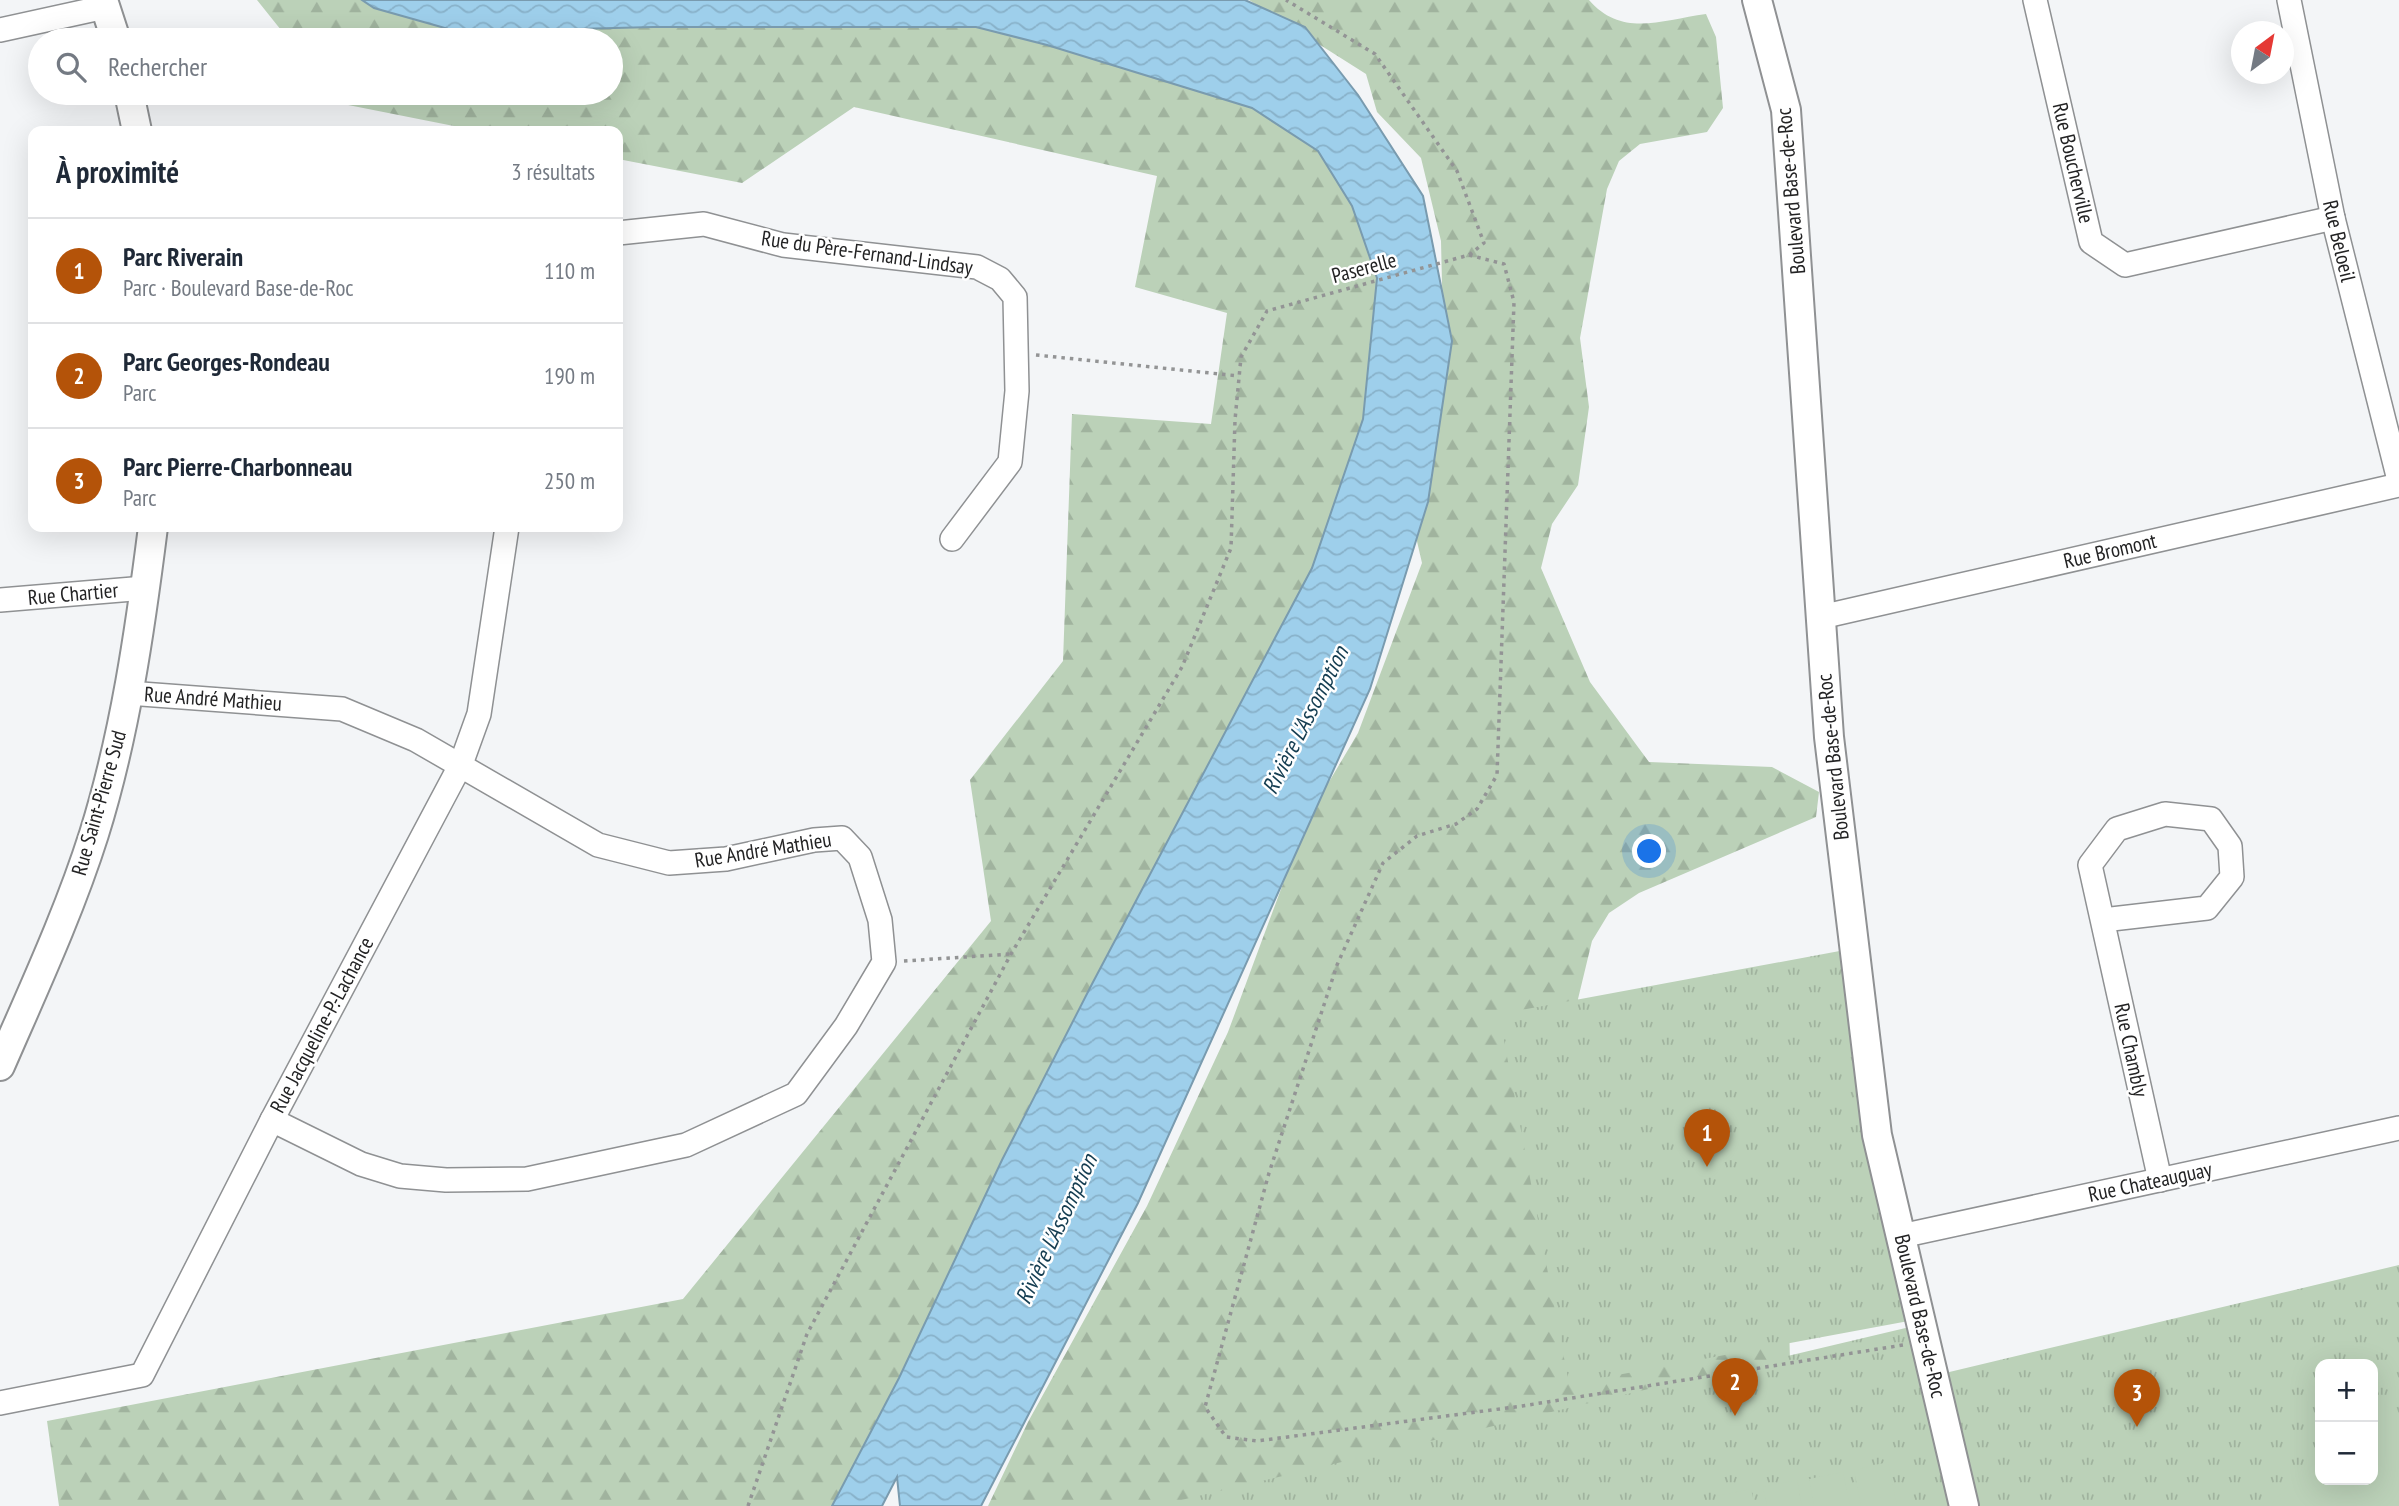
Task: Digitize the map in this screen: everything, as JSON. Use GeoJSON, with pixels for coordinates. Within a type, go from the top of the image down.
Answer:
{"type":"FeatureCollection","features":[{"type":"Feature","properties":{"kind":"street","name":"Boulevard Base-de-Roc"},"geometry":{"type":"LineString","coordinates":[[1757,0],[1786,110],[1829,737],[1877,1135],[1964,1506]]}},
{"type":"Feature","properties":{"kind":"street","name":"Rue Boucherville"},"geometry":{"type":"LineString","coordinates":[[2035,0],[2091,242],[2125,265],[2333,218]]}},
{"type":"Feature","properties":{"kind":"street","name":"Rue Beloeil"},"geometry":{"type":"LineString","coordinates":[[2289,0],[2333,218],[2399,483]]}},
{"type":"Feature","properties":{"kind":"street"},"geometry":{"type":"LineString","coordinates":[[0,30],[104,3],[112,28]]}},
{"type":"Feature","properties":{"kind":"street"},"geometry":{"type":"LineString","coordinates":[[132,105],[136,126]]}},
{"type":"Feature","properties":{"kind":"street","name":"Rue du Père-Fernand-Lindsay"},"geometry":{"type":"LineString","coordinates":[[623,232],[704,224],[783,245],[977,267],[1000,279],[1015,297],[1017,391],[1010,462],[952,539]]}},
{"type":"Feature","properties":{"kind":"street","name":"Rue Bromont"},"geometry":{"type":"LineString","coordinates":[[1821,617],[2399,483]]}},
{"type":"Feature","properties":{"kind":"street","name":"Rue Saint-Pierre Sud"},"geometry":{"type":"LineString","coordinates":[[0,1066],[94,835],[128,693],[152,532]]}},
{"type":"Feature","properties":{"kind":"street","name":"Rue Jacqueline-P.-Lachance"},"geometry":{"type":"LineString","coordinates":[[0,1403],[142,1376],[272,1119],[461,764],[480,714],[506,532]]}},
{"type":"Feature","properties":{"kind":"street","name":"Rue Chartier"},"geometry":{"type":"LineString","coordinates":[[0,600],[145,588]]}},
{"type":"Feature","properties":{"kind":"street","name":"Rue André Mathieu"},"geometry":{"type":"LineString","coordinates":[[128,693],[342,709],[416,740],[597,845],[669,863],[726,859],[814,840],[842,838],[860,857],[880,920],[884,962]]}},
{"type":"Feature","properties":{"kind":"street","name":"Rue Chambly"},"geometry":{"type":"LineString","coordinates":[[2103,920],[2207,908],[2232,877],[2230,846],[2211,819],[2165,814],[2117,829],[2090,865],[2160,1180]]}},
{"type":"Feature","properties":{"kind":"street"},"geometry":{"type":"LineString","coordinates":[[272,1119],[360,1164],[400,1176],[446,1180],[527,1179],[686,1145],[796,1094],[846,1026],[884,962]]}},
{"type":"Feature","properties":{"kind":"street","name":"Rue Chateauguay"},"geometry":{"type":"LineString","coordinates":[[1901,1236],[2399,1128]]}},
{"type":"Feature","properties":{"kind":"path"},"geometry":{"type":"LineString","coordinates":[[1286,0],[1375,54],[1422,118],[1457,171],[1484,243],[1469,255]]}},
{"type":"Feature","properties":{"kind":"path"},"geometry":{"type":"LineString","coordinates":[[1469,255],[1504,264],[1514,302],[1497,775],[1477,809],[1456,824],[1417,836],[1383,863],[1337,965],[1273,1160],[1205,1407],[1226,1437],[1257,1441],[1522,1406],[1926,1341]]}},
{"type":"Feature","properties":{"kind":"path","name":"Paserelle"},"geometry":{"type":"LineString","coordinates":[[1239,376],[1241,357],[1267,311],[1469,255]]}},
{"type":"Feature","properties":{"kind":"path"},"geometry":{"type":"LineString","coordinates":[[748,1506],[807,1335],[1011,954],[1182,667],[1231,548],[1239,376],[1016,352]]}},
{"type":"Feature","properties":{"kind":"path"},"geometry":{"type":"LineString","coordinates":[[884,962],[1011,954]]}},
{"type":"Feature","properties":{"kind":"green space"},"geometry":{"type":"Polygon","coordinates":[[[257,0],[362,0],[375,8],[445,28],[279,28],[257,0]]]}},
{"type":"Feature","properties":{"kind":"green space"},"geometry":{"type":"Polygon","coordinates":[[[1249,0],[1589,0],[1602,12],[1629,23],[1658,22],[1706,14],[1716,37],[1723,108],[1707,132],[1640,144],[1619,161],[1607,189],[1580,338],[1589,407],[1578,485],[1552,524],[1541,568],[1590,682],[1649,762],[1772,767],[1819,792],[1816,817],[1639,893],[1609,913],[1592,941],[1578,999],[1669,1301],[1789,1322],[1790,1362],[1364,1506],[988,1506],[1028,1422],[1147,1206],[1228,1032],[1307,819],[1358,733],[1422,563],[1413,524],[1444,369],[1441,241],[1421,158],[1377,112],[1366,74],[1249,0]]]}},
{"type":"Feature","properties":{"kind":"green space"},"geometry":{"type":"Polygon","coordinates":[[[976,27],[1047,45],[1252,108],[1318,151],[1352,206],[1377,278],[1363,419],[1312,568],[1092,984],[1002,1160],[899,1378],[832,1506],[59,1506],[47,1421],[683,1299],[991,921],[970,780],[1063,661],[1072,414],[1211,424],[1227,313],[1135,287],[1157,176],[854,107],[742,183],[623,160],[623,126],[454,126],[348,105],[623,105],[623,28],[614,28],[976,27]]]}},
{"type":"Feature","properties":{"kind":"green space"},"geometry":{"type":"Polygon","coordinates":[[[1845,950],[1914,1320],[1569,1384],[1499,1014],[1845,950]]]}},
{"type":"Feature","properties":{"kind":"green space"},"geometry":{"type":"Polygon","coordinates":[[[2399,1265],[2399,1506],[1972,1506],[1941,1374],[2399,1265]]]}},
{"type":"Feature","properties":{"kind":"green space"},"geometry":{"type":"Polygon","coordinates":[[[1914,1326],[1957,1506],[1156,1506],[1914,1326]]]}},
{"type":"Feature","properties":{"kind":"green space"},"geometry":{"type":"Polygon","coordinates":[[[2378,1401],[2399,1414],[2399,1506],[2270,1506],[2315,1454],[2315,1485],[2378,1485],[2378,1401]]]}},
{"type":"Feature","properties":{"kind":"green space"},"geometry":{"type":"Polygon","coordinates":[[[1888,1462],[1897,1506],[1861,1506],[1854,1470],[1888,1462]]]}},
{"type":"Feature","properties":{"kind":"green space"},"geometry":{"type":"Polygon","coordinates":[[[1843,1472],[1850,1506],[1814,1506],[1809,1479],[1843,1472]]]}},
{"type":"Feature","properties":{"kind":"green space"},"geometry":{"type":"Polygon","coordinates":[[[1797,1480],[1802,1506],[1767,1506],[1763,1487],[1797,1480]]]}},
{"type":"Feature","properties":{"kind":"green space"},"geometry":{"type":"Polygon","coordinates":[[[1751,1489],[1755,1506],[1719,1506],[1717,1496],[1751,1489]]]}},
{"type":"Feature","properties":{"kind":"water","name":"Rivière L'Assomption"},"geometry":{"type":"Polygon","coordinates":[[[362,0],[1245,0],[1305,27],[1358,95],[1423,196],[1452,341],[1428,502],[1370,689],[1138,1203],[981,1506],[900,1506],[897,1477],[882,1506],[832,1506],[899,1378],[1002,1160],[1092,984],[1312,568],[1363,419],[1377,278],[1352,206],[1318,151],[1252,108],[1047,45],[976,27],[445,28],[374,8],[362,0]]]}},
{"type":"Feature","properties":{"kind":"place","name":"Parc Riverain"},"geometry":{"type":"Point","coordinates":[1707,1167]}},
{"type":"Feature","properties":{"kind":"place","name":"Parc Georges-Rondeau"},"geometry":{"type":"Point","coordinates":[1735,1416]}},
{"type":"Feature","properties":{"kind":"place","name":"Parc Pierre-Charbonneau"},"geometry":{"type":"Point","coordinates":[2137,1427]}}]}
